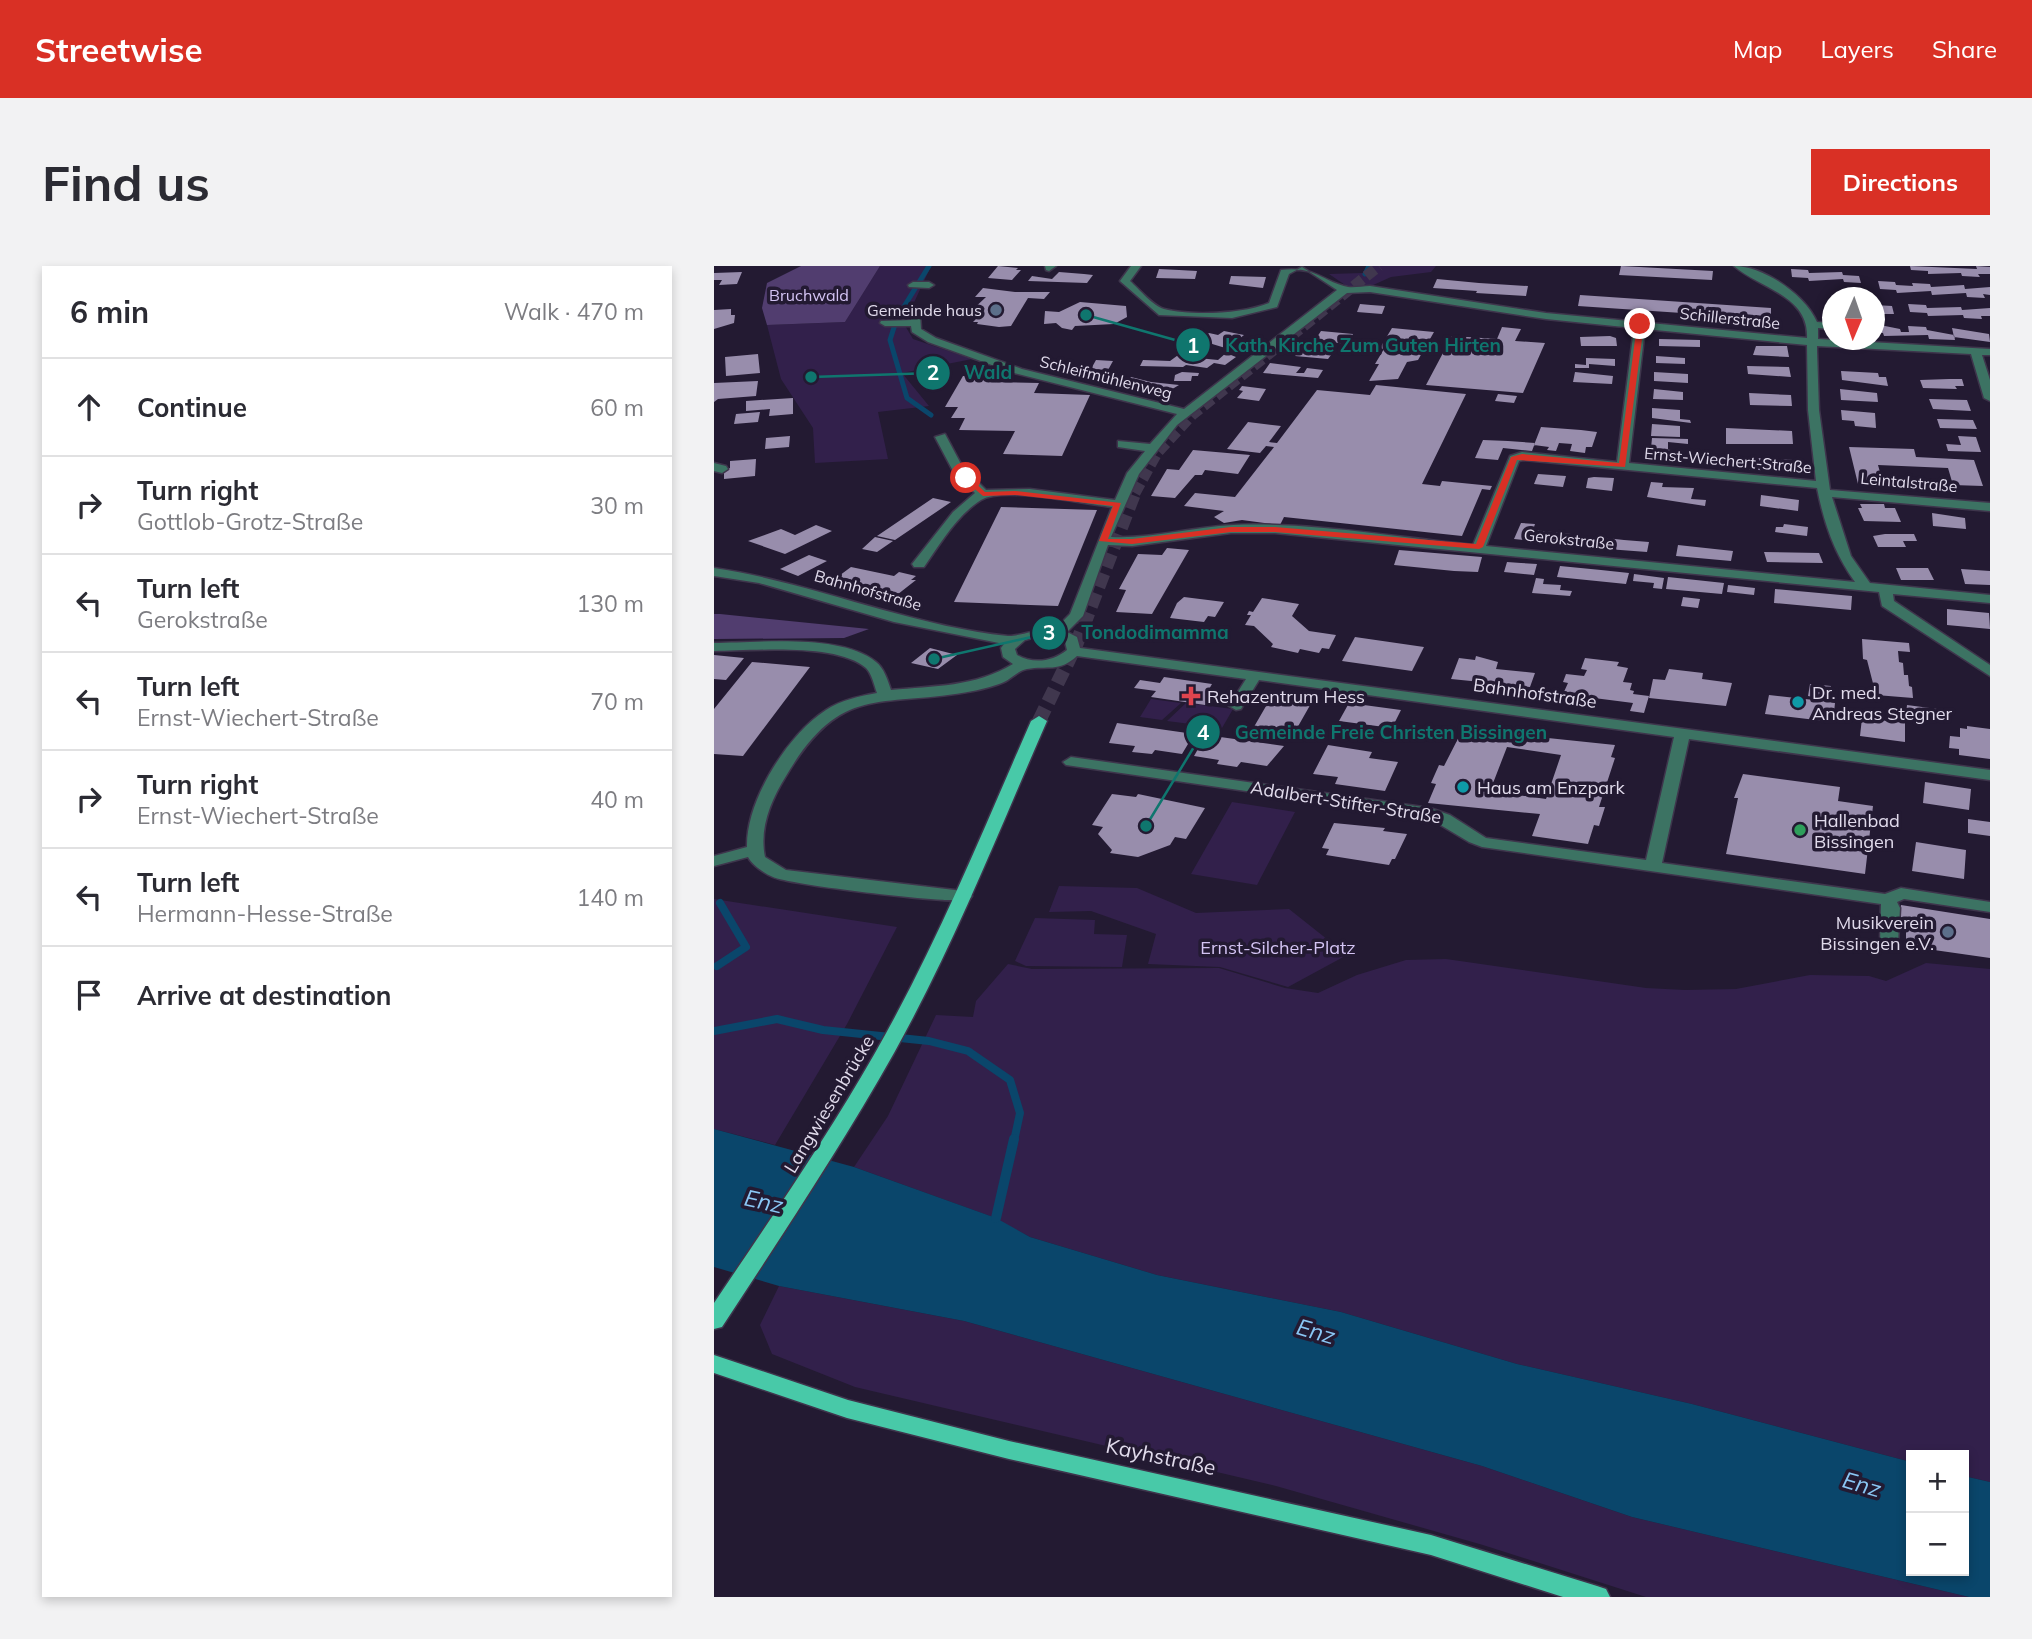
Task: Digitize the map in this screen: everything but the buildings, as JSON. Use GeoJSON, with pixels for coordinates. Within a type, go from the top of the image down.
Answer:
{"type":"FeatureCollection","features":[{"type":"Feature","properties":{"kind":"main road","name":"Langwiesenbrücke"},"geometry":{"type":"LineString","coordinates":[[714,1321],[830,1145],[886,1052],[945,937],[1039,721]]}},
{"type":"Feature","properties":{"kind":"main road","name":"Kayhstraße"},"geometry":{"type":"LineString","coordinates":[[714,1364],[847,1409],[1009,1450],[1212,1493],[1431,1545],[1598,1597]]}},
{"type":"Feature","properties":{"kind":"street"},"geometry":{"type":"LineString","coordinates":[[1136,266],[1125,281],[1159,312],[1251,312],[1273,305],[1285,272],[1298,266]]}},
{"type":"Feature","properties":{"kind":"street"},"geometry":{"type":"LineString","coordinates":[[1058,634],[1076,617],[1118,504],[1133,473],[1151,448],[1186,413],[1343,290],[1306,266]]}},
{"type":"Feature","properties":{"kind":"street"},"geometry":{"type":"LineString","coordinates":[[1739,266],[1779,289],[1810,312],[1813,325],[1816,431],[1824,489],[1844,556],[1866,587]]}},
{"type":"Feature","properties":{"kind":"street","name":"Schillerstraße"},"geometry":{"type":"LineString","coordinates":[[1343,290],[1370,289],[1486,309],[1812,342],[1990,352]]}},
{"type":"Feature","properties":{"kind":"street","name":"Schleifmühlenweg"},"geometry":{"type":"LineString","coordinates":[[894,318],[916,317],[916,330],[932,340],[1018,371],[1186,413]]}},
{"type":"Feature","properties":{"kind":"street"},"geometry":{"type":"LineString","coordinates":[[1623,466],[1640,324]]}},
{"type":"Feature","properties":{"kind":"street"},"geometry":{"type":"LineString","coordinates":[[1813,325],[1822,325]]}},
{"type":"Feature","properties":{"kind":"street"},"geometry":{"type":"LineString","coordinates":[[1976,352],[1990,398]]}},
{"type":"Feature","properties":{"kind":"street"},"geometry":{"type":"LineString","coordinates":[[941,436],[957,468],[983,494]]}},
{"type":"Feature","properties":{"kind":"street"},"geometry":{"type":"LineString","coordinates":[[1122,444],[1151,448]]}},
{"type":"Feature","properties":{"kind":"street","name":"Ernst-Wiechert-Straße"},"geometry":{"type":"LineString","coordinates":[[1479,547],[1514,459],[1522,456],[1824,489]]}},
{"type":"Feature","properties":{"kind":"street","name":"Leintalstraße"},"geometry":{"type":"LineString","coordinates":[[1824,489],[1990,507]]}},
{"type":"Feature","properties":{"kind":"street"},"geometry":{"type":"LineString","coordinates":[[919,564],[956,516],[983,494],[1015,493],[1118,504]]}},
{"type":"Feature","properties":{"kind":"street","name":"Gerokstraße"},"geometry":{"type":"LineString","coordinates":[[1103,541],[1132,542],[1231,529],[1275,529],[1990,599]]}},
{"type":"Feature","properties":{"kind":"street","name":"Bahnhofstraße"},"geometry":{"type":"LineString","coordinates":[[714,572],[761,579],[894,618],[1013,641]]}},
{"type":"Feature","properties":{"kind":"street"},"geometry":{"type":"LineString","coordinates":[[1886,590],[1887,603],[1990,672]]}},
{"type":"Feature","properties":{"kind":"street"},"geometry":{"type":"LineString","coordinates":[[1029,634],[1058,634],[1072,640],[1074,650],[1054,663],[1024,664],[1007,653],[1013,641],[1029,634]]}},
{"type":"Feature","properties":{"kind":"street"},"geometry":{"type":"LineString","coordinates":[[714,647],[836,650],[872,666],[885,695]]}},
{"type":"Feature","properties":{"kind":"street","name":"Bahnhofstraße"},"geometry":{"type":"LineString","coordinates":[[1074,650],[1990,775]]}},
{"type":"Feature","properties":{"kind":"street"},"geometry":{"type":"LineString","coordinates":[[963,896],[802,879],[780,874],[757,859],[754,850],[755,836],[769,789],[810,729],[843,707],[885,695],[975,687],[1006,678],[1024,664]]}},
{"type":"Feature","properties":{"kind":"street"},"geometry":{"type":"LineString","coordinates":[[1236,706],[1255,675]]}},
{"type":"Feature","properties":{"kind":"street"},"geometry":{"type":"LineString","coordinates":[[1653,866],[1682,734]]}},
{"type":"Feature","properties":{"kind":"street","name":"Adalbert-Stifter-Straße"},"geometry":{"type":"LineString","coordinates":[[1071,762],[1430,813],[1451,819],[1460,834],[1482,842],[1888,900],[1901,893],[1990,907]]}},
{"type":"Feature","properties":{"kind":"street"},"geometry":{"type":"LineString","coordinates":[[714,861],[754,850]]}},
{"type":"Feature","properties":{"kind":"street"},"geometry":{"type":"LineString","coordinates":[[1888,900],[1891,908],[1889,943]]}},
{"type":"Feature","properties":{"kind":"green space","name":"Bruchwald"},"geometry":{"type":"Polygon","coordinates":[[[801,266],[880,266],[845,322],[767,325],[762,308],[767,283],[801,266]]]}},
{"type":"Feature","properties":{"kind":"green space"},"geometry":{"type":"Polygon","coordinates":[[[880,266],[931,266],[904,324],[913,339],[972,359],[902,373],[929,406],[878,412],[888,459],[815,463],[813,428],[781,379],[767,325],[845,322],[880,266]]]}},
{"type":"Feature","properties":{"kind":"green space"},"geometry":{"type":"Polygon","coordinates":[[[1370,266],[1436,266],[1431,272],[1391,277],[1371,286],[1348,287],[1329,274],[1363,273],[1370,266]]]}},
{"type":"Feature","properties":{"kind":"green space"},"geometry":{"type":"Polygon","coordinates":[[[714,614],[869,629],[844,638],[714,639],[714,614]]]}},
{"type":"Feature","properties":{"kind":"green space"},"geometry":{"type":"Polygon","coordinates":[[[1151,699],[1181,703],[1162,720],[1140,717],[1151,699]]]}},
{"type":"Feature","properties":{"kind":"green space"},"geometry":{"type":"Polygon","coordinates":[[[1186,703],[1233,709],[1222,728],[1167,721],[1186,703]]]}},
{"type":"Feature","properties":{"kind":"green space"},"geometry":{"type":"Polygon","coordinates":[[[1232,802],[1295,812],[1257,885],[1191,874],[1232,802]]]}},
{"type":"Feature","properties":{"kind":"green space","name":"Ernst-Silcher-Platz"},"geometry":{"type":"Polygon","coordinates":[[[1059,886],[1137,888],[1196,913],[1289,909],[1347,955],[1288,987],[1220,967],[1148,964],[1156,934],[1091,911],[1049,912],[1059,886]]]}},
{"type":"Feature","properties":{"kind":"green space"},"geometry":{"type":"Polygon","coordinates":[[[714,899],[897,927],[847,1024],[775,1145],[714,1129],[714,899]]]}},
{"type":"Feature","properties":{"kind":"green space"},"geometry":{"type":"Polygon","coordinates":[[[1035,918],[1095,920],[1094,934],[1127,935],[1122,967],[1026,966],[1015,961],[1035,918]]]}},
{"type":"Feature","properties":{"kind":"green space"},"geometry":{"type":"Polygon","coordinates":[[[1446,959],[1646,988],[1685,990],[1736,989],[1810,975],[1869,976],[1886,981],[1926,963],[1990,969],[1990,1482],[1969,1477],[1969,1450],[1906,1450],[1906,1461],[1692,1404],[1517,1364],[1341,1312],[1157,1275],[1030,1237],[990,1216],[854,1167],[888,1116],[936,1015],[973,1017],[976,1001],[1008,964],[1032,969],[1219,968],[1285,988],[1318,993],[1357,975],[1406,960],[1446,959]]]}},
{"type":"Feature","properties":{"kind":"green space"},"geometry":{"type":"Polygon","coordinates":[[[779,1286],[964,1321],[1482,1466],[1632,1517],[1969,1597],[1646,1597],[1483,1545],[1276,1486],[855,1387],[772,1354],[760,1325],[779,1286]]]}},
{"type":"Feature","properties":{"kind":"water","name":"Enz"},"geometry":{"type":"Polygon","coordinates":[[[714,1129],[854,1167],[996,1218],[1030,1237],[1157,1275],[1341,1312],[1517,1364],[1692,1404],[1906,1461],[1906,1576],[1969,1576],[1969,1477],[1990,1482],[1990,1597],[1969,1597],[1632,1517],[1482,1466],[964,1321],[779,1286],[714,1267],[714,1129]]]}},
{"type":"Feature","properties":{"kind":"waterway"},"geometry":{"type":"LineString","coordinates":[[929,266],[897,318],[890,340],[907,398],[931,415]]}},
{"type":"Feature","properties":{"kind":"waterway"},"geometry":{"type":"LineString","coordinates":[[1365,274],[1369,266]]}},
{"type":"Feature","properties":{"kind":"waterway"},"geometry":{"type":"LineString","coordinates":[[717,966],[746,947],[720,903]]}},
{"type":"Feature","properties":{"kind":"waterway"},"geometry":{"type":"LineString","coordinates":[[714,1031],[777,1019],[823,1030],[929,1041],[968,1051],[1010,1080],[1020,1113],[1014,1141]]}},
{"type":"Feature","properties":{"kind":"waterway"},"geometry":{"type":"LineString","coordinates":[[996,1218],[1014,1139]]}},
{"type":"Feature","properties":{"kind":"tunnel"},"geometry":{"type":"LineString","coordinates":[[1135,493],[1157,453],[1192,415],[1379,266]]}},
{"type":"Feature","properties":{"kind":"tunnel"},"geometry":{"type":"LineString","coordinates":[[1039,721],[1076,645],[1135,491]]}},
{"type":"Feature","properties":{"kind":"place","name":"Gemeinde haus"},"geometry":{"type":"Point","coordinates":[996,310]}},
{"type":"Feature","properties":{"kind":"place","name":"Kath. Kirche Zum Guten Hirten"},"geometry":{"type":"Point","coordinates":[1086,315]}},
{"type":"Feature","properties":{"kind":"place","name":"Wald"},"geometry":{"type":"Point","coordinates":[811,377]}},
{"type":"Feature","properties":{"kind":"place","name":"Tondodimamma"},"geometry":{"type":"Point","coordinates":[934,659]}},
{"type":"Feature","properties":{"kind":"place","name":"Rehazentrum Hess"},"geometry":{"type":"Point","coordinates":[1191,696]}},
{"type":"Feature","properties":{"kind":"place","name":"Dr. med. Andreas Stegner"},"geometry":{"type":"Point","coordinates":[1798,702]}},
{"type":"Feature","properties":{"kind":"place","name":"Haus am Enzpark"},"geometry":{"type":"Point","coordinates":[1463,787]}},
{"type":"Feature","properties":{"kind":"place","name":"Gemeinde Freie Christen Bissingen"},"geometry":{"type":"Point","coordinates":[1146,826]}},
{"type":"Feature","properties":{"kind":"place","name":"Hallenbad Bissingen"},"geometry":{"type":"Point","coordinates":[1800,830]}},
{"type":"Feature","properties":{"kind":"place","name":"Musikverein Bissingen e.V."},"geometry":{"type":"Point","coordinates":[1948,932]}},
{"type":"Feature","properties":{"kind":"route"},"geometry":{"type":"LineString","coordinates":[[966,478],[983,494],[1015,493],[1118,504],[1103,541],[1132,542],[1231,529],[1275,529],[1479,547],[1514,459],[1522,456],[1623,466],[1640,324]]}}]}
